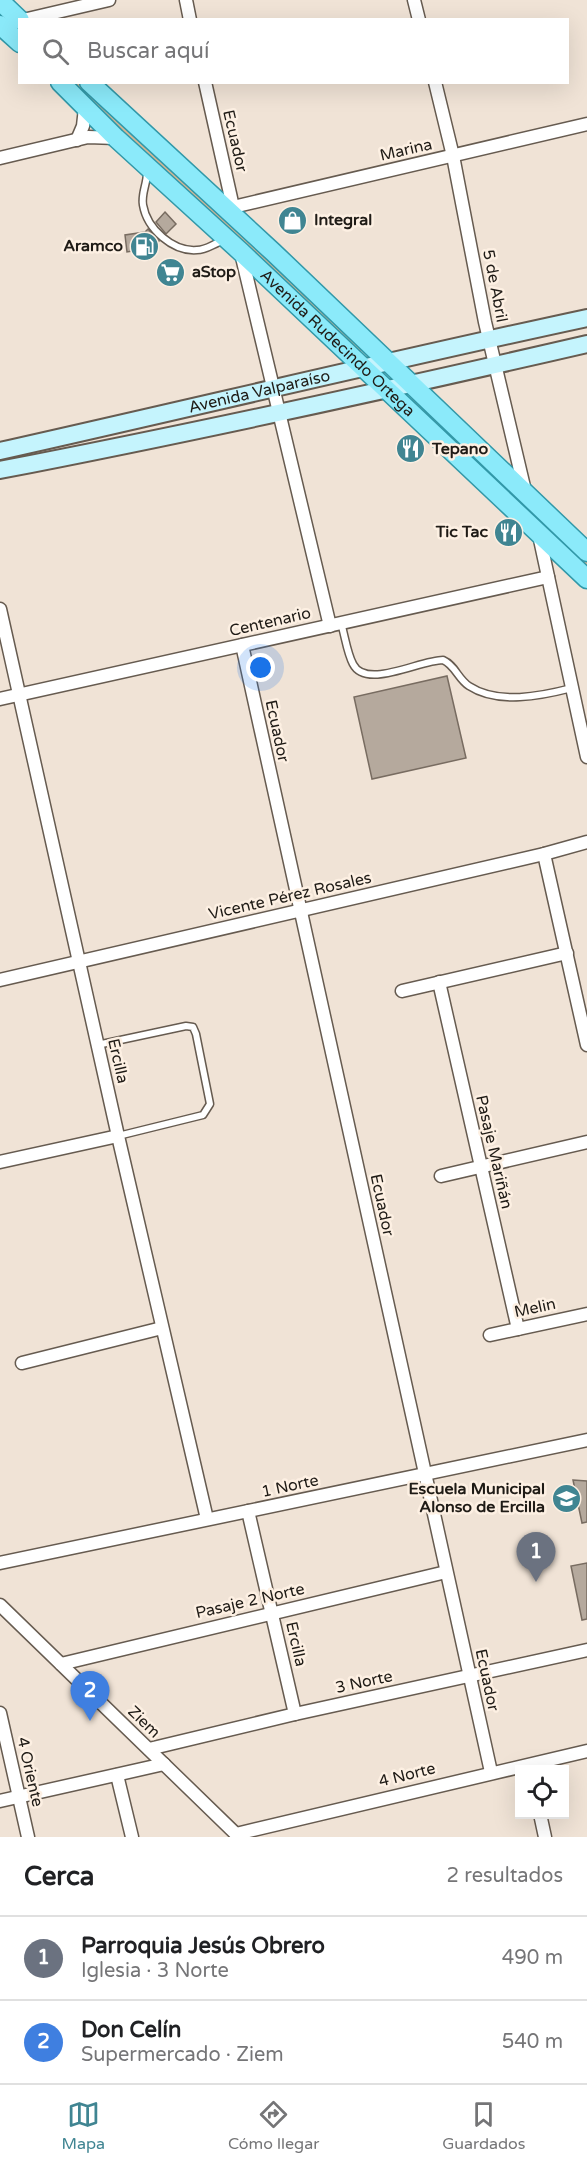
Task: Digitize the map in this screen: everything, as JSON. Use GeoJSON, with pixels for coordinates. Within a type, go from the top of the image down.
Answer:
{"type":"FeatureCollection","features":[{"type":"Feature","properties":{"kind":"main road"},"geometry":{"type":"LineString","coordinates":[[0,1],[20,18]]}},
{"type":"Feature","properties":{"kind":"main road"},"geometry":{"type":"LineString","coordinates":[[0,25],[18,41]]}},
{"type":"Feature","properties":{"kind":"main road","name":"Avenida Rudecindo Ortega"},"geometry":{"type":"LineString","coordinates":[[62,84],[116,138],[387,389],[587,579]]}},
{"type":"Feature","properties":{"kind":"main road","name":"Avenida Rudecindo Ortega"},"geometry":{"type":"LineString","coordinates":[[90,84],[230,207],[387,363],[587,552]]}},
{"type":"Feature","properties":{"kind":"main road","name":"Avenida Valparaíso"},"geometry":{"type":"LineString","coordinates":[[0,452],[139,421],[272,387],[587,318]]}},
{"type":"Feature","properties":{"kind":"main road","name":"Avenida Valparaíso"},"geometry":{"type":"LineString","coordinates":[[0,470],[144,442],[410,385],[587,344]]}},
{"type":"Feature","properties":{"kind":"street"},"geometry":{"type":"LineString","coordinates":[[31,18],[109,0]]}},
{"type":"Feature","properties":{"kind":"street"},"geometry":{"type":"LineString","coordinates":[[186,0],[190,18]]}},
{"type":"Feature","properties":{"kind":"street"},"geometry":{"type":"LineString","coordinates":[[414,0],[418,18]]}},
{"type":"Feature","properties":{"kind":"street","name":"Ecuador"},"geometry":{"type":"LineString","coordinates":[[205,84],[230,207]]}},
{"type":"Feature","properties":{"kind":"street","name":"5 de Abril"},"geometry":{"type":"LineString","coordinates":[[435,84],[453,156],[489,339],[526,495]]}},
{"type":"Feature","properties":{"kind":"street"},"geometry":{"type":"LineString","coordinates":[[77,140],[83,126],[85,108]]}},
{"type":"Feature","properties":{"kind":"street","name":"Marina"},"geometry":{"type":"LineString","coordinates":[[230,207],[587,124]]}},
{"type":"Feature","properties":{"kind":"street"},"geometry":{"type":"LineString","coordinates":[[0,158],[99,136],[116,138]]}},
{"type":"Feature","properties":{"kind":"street"},"geometry":{"type":"LineString","coordinates":[[234,246],[335,624]]}},
{"type":"Feature","properties":{"kind":"street"},"geometry":{"type":"LineString","coordinates":[[539,534],[587,757]]}},
{"type":"Feature","properties":{"kind":"street","name":"Centenario"},"geometry":{"type":"LineString","coordinates":[[0,699],[548,577]]}},
{"type":"Feature","properties":{"kind":"street","name":"Ercilla"},"geometry":{"type":"LineString","coordinates":[[0,609],[97,1045],[207,1519]]}},
{"type":"Feature","properties":{"kind":"street","name":"Ecuador"},"geometry":{"type":"LineString","coordinates":[[242,645],[490,1772]]}},
{"type":"Feature","properties":{"kind":"street","name":"Vicente Pérez Rosales"},"geometry":{"type":"LineString","coordinates":[[0,980],[544,854],[587,842]]}},
{"type":"Feature","properties":{"kind":"street"},"geometry":{"type":"LineString","coordinates":[[544,854],[587,1045]]}},
{"type":"Feature","properties":{"kind":"street"},"geometry":{"type":"LineString","coordinates":[[402,991],[567,953]]}},
{"type":"Feature","properties":{"kind":"street","name":"Pasaje Mariñán"},"geometry":{"type":"LineString","coordinates":[[439,982],[518,1329]]}},
{"type":"Feature","properties":{"kind":"street"},"geometry":{"type":"LineString","coordinates":[[0,1162],[118,1136]]}},
{"type":"Feature","properties":{"kind":"street"},"geometry":{"type":"LineString","coordinates":[[441,1176],[587,1142]]}},
{"type":"Feature","properties":{"kind":"street","name":"Melin"},"geometry":{"type":"LineString","coordinates":[[490,1335],[587,1314]]}},
{"type":"Feature","properties":{"kind":"street"},"geometry":{"type":"LineString","coordinates":[[21,1363],[162,1328]]}},
{"type":"Feature","properties":{"kind":"street","name":"1 Norte"},"geometry":{"type":"LineString","coordinates":[[0,1563],[587,1440]]}},
{"type":"Feature","properties":{"kind":"street","name":"Ercilla"},"geometry":{"type":"LineString","coordinates":[[248,1511],[295,1714]]}},
{"type":"Feature","properties":{"kind":"street","name":"Pasaje 2 Norte"},"geometry":{"type":"LineString","coordinates":[[61,1664],[446,1572]]}},
{"type":"Feature","properties":{"kind":"street","name":"Ziem"},"geometry":{"type":"LineString","coordinates":[[0,1605],[237,1835]]}},
{"type":"Feature","properties":{"kind":"street","name":"3 Norte"},"geometry":{"type":"LineString","coordinates":[[149,1749],[295,1714],[587,1650]]}},
{"type":"Feature","properties":{"kind":"street","name":"4 Oriente"},"geometry":{"type":"LineString","coordinates":[[0,1713],[28,1837]]}},
{"type":"Feature","properties":{"kind":"street","name":"4 Norte"},"geometry":{"type":"LineString","coordinates":[[537,1765],[587,1751]]}},
{"type":"Feature","properties":{"kind":"street"},"geometry":{"type":"LineString","coordinates":[[0,1801],[164,1764]]}},
{"type":"Feature","properties":{"kind":"street","name":"4 Norte"},"geometry":{"type":"LineString","coordinates":[[237,1835],[490,1772],[515,1769]]}},
{"type":"Feature","properties":{"kind":"street"},"geometry":{"type":"LineString","coordinates":[[117,1775],[132,1837]]}},
{"type":"Feature","properties":{"kind":"street"},"geometry":{"type":"LineString","coordinates":[[541,1819],[545,1837]]}},
{"type":"Feature","properties":{"kind":"lane"},"geometry":{"type":"LineString","coordinates":[[144,163],[147,179],[143,205],[153,225],[165,239],[173,245],[195,250],[207,248],[220,241],[234,246]]}},
{"type":"Feature","properties":{"kind":"lane"},"geometry":{"type":"LineString","coordinates":[[335,624],[352,663],[357,670],[366,675],[377,675],[442,660],[450,663],[464,682],[487,694],[531,696],[572,688]]}},
{"type":"Feature","properties":{"kind":"lane"},"geometry":{"type":"LineString","coordinates":[[97,1045],[186,1026],[193,1027],[196,1034],[210,1104],[208,1110],[203,1115],[118,1136]]}},
{"type":"Feature","properties":{"kind":"shaded area"},"geometry":{"type":"Polygon","coordinates":[[[68,84],[79,84],[365,350],[358,352],[68,84]]]}},
{"type":"Feature","properties":{"kind":"shaded area"},"geometry":{"type":"Polygon","coordinates":[[[417,397],[587,562],[587,570],[411,399],[417,397]]]}},
{"type":"Feature","properties":{"kind":"building"},"geometry":{"type":"Polygon","coordinates":[[[165,212],[176,224],[166,234],[156,222],[165,212]]]}},
{"type":"Feature","properties":{"kind":"building"},"geometry":{"type":"Polygon","coordinates":[[[148,229],[159,241],[152,248],[127,252],[125,235],[145,232],[148,229]]]}},
{"type":"Feature","properties":{"kind":"building"},"geometry":{"type":"Polygon","coordinates":[[[447,676],[466,758],[372,779],[354,697],[447,676]]]}},
{"type":"Feature","properties":{"kind":"building"},"geometry":{"type":"Polygon","coordinates":[[[573,1480],[587,1481],[587,1522],[582,1523],[573,1480]]]}},
{"type":"Feature","properties":{"kind":"building"},"geometry":{"type":"Polygon","coordinates":[[[587,1563],[587,1619],[582,1620],[571,1566],[587,1563]]]}},
{"type":"Feature","properties":{"kind":"place","name":"Integral"},"geometry":{"type":"Point","coordinates":[293,220]}},
{"type":"Feature","properties":{"kind":"place","name":"Aramco"},"geometry":{"type":"Point","coordinates":[144,246]}},
{"type":"Feature","properties":{"kind":"place","name":"aStop"},"geometry":{"type":"Point","coordinates":[171,272]}},
{"type":"Feature","properties":{"kind":"place","name":"Tepano"},"geometry":{"type":"Point","coordinates":[411,449]}},
{"type":"Feature","properties":{"kind":"place","name":"Tic Tac"},"geometry":{"type":"Point","coordinates":[509,532]}},
{"type":"Feature","properties":{"kind":"place","name":"Escuela Municipal Alonso de Ercilla"},"geometry":{"type":"Point","coordinates":[566,1498]}},
{"type":"Feature","properties":{"kind":"place","name":"Parroquia Jesús Obrero"},"geometry":{"type":"Point","coordinates":[536,1582]}},
{"type":"Feature","properties":{"kind":"place","name":"Don Celín"},"geometry":{"type":"Point","coordinates":[90,1721]}}]}
